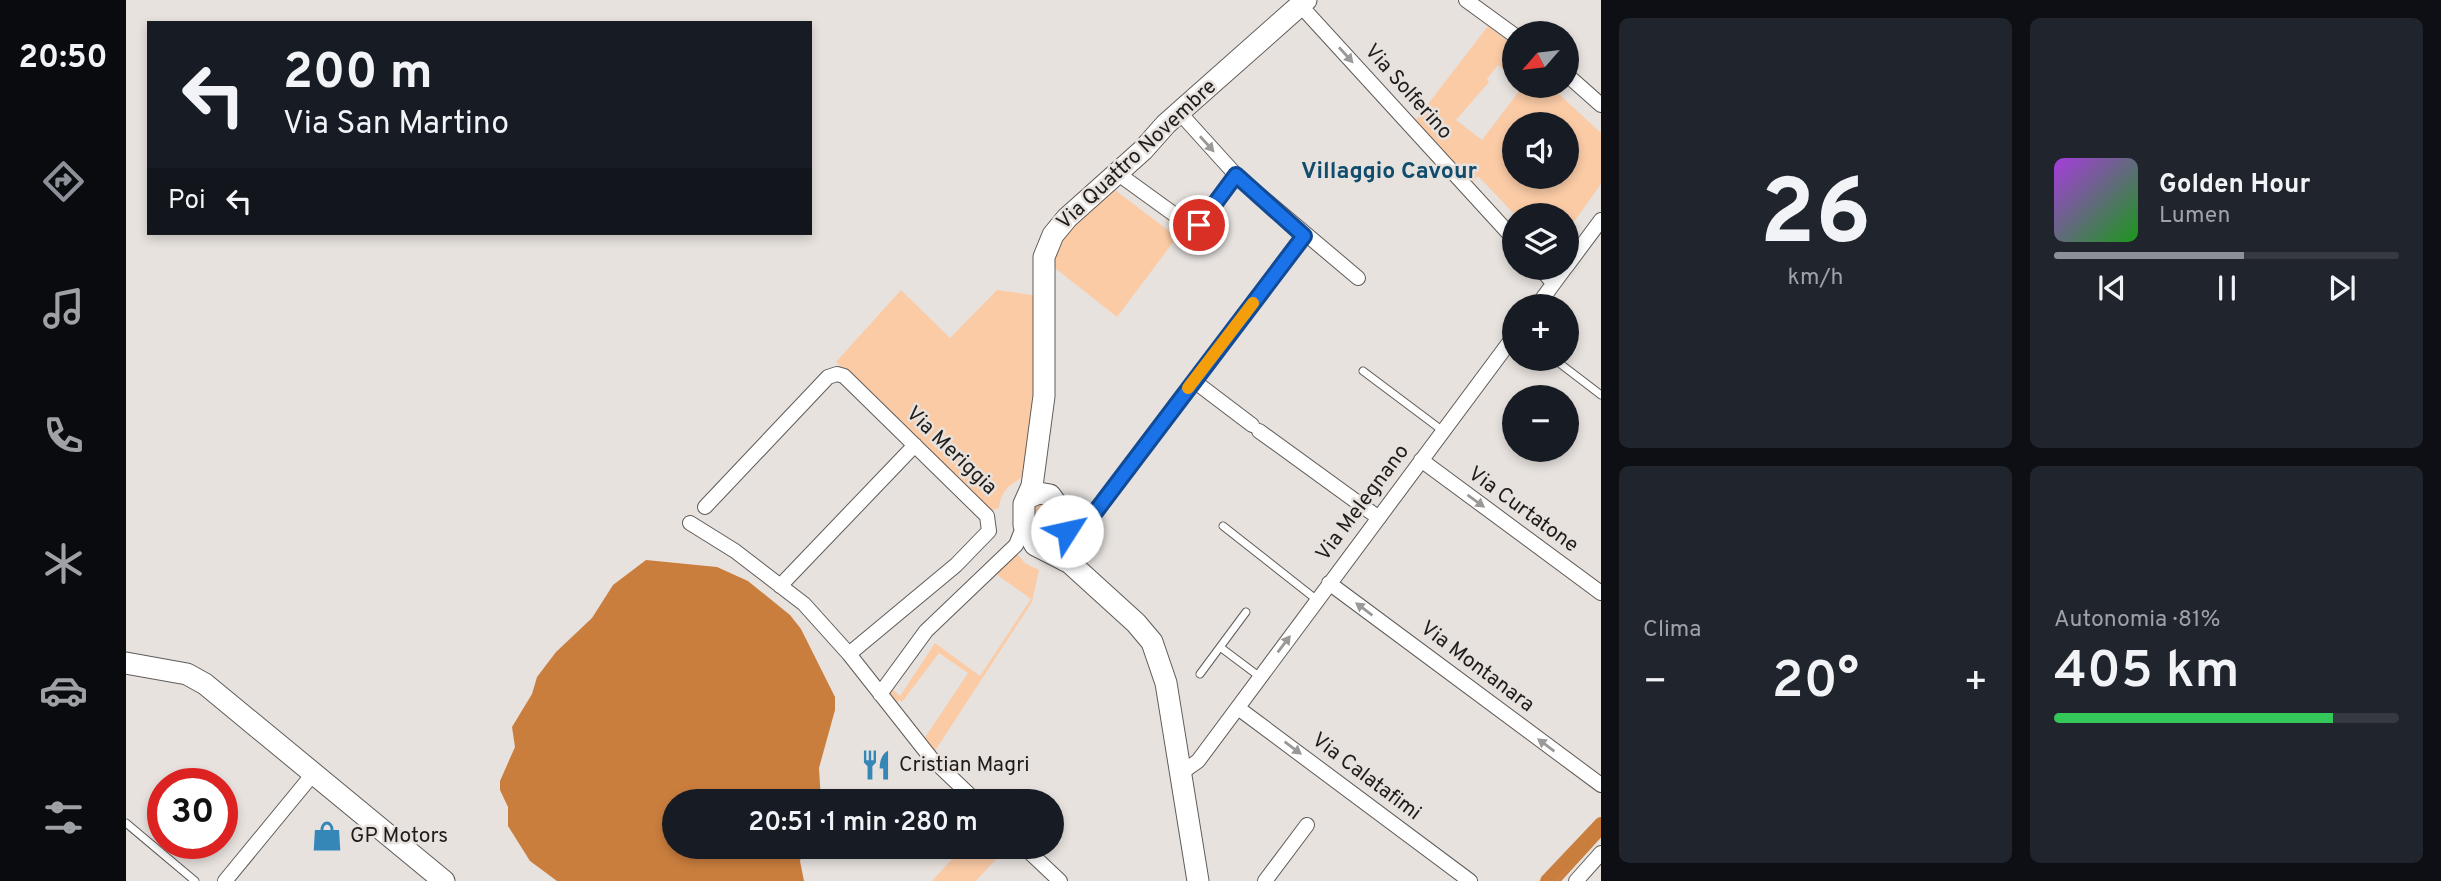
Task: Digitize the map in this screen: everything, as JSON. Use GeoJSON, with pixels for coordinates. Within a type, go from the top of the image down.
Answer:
{"type":"FeatureCollection","features":[{"type":"Feature","properties":{"kind":"street"},"geometry":{"type":"LineString","coordinates":[[1466,0],[1502,26]]}},
{"type":"Feature","properties":{"kind":"street","name":"Via Quattro Novembre"},"geometry":{"type":"LineString","coordinates":[[1036,496],[1034,471],[1044,396],[1046,347],[1043,275],[1047,245],[1067,218],[1303,2]]}},
{"type":"Feature","properties":{"kind":"street","name":"Via Solferino"},"geometry":{"type":"LineString","coordinates":[[1303,2],[1502,226]]}},
{"type":"Feature","properties":{"kind":"street"},"geometry":{"type":"LineString","coordinates":[[1579,86],[1601,105]]}},
{"type":"Feature","properties":{"kind":"street"},"geometry":{"type":"LineString","coordinates":[[1180,112],[1236,175],[1299,231],[1358,278]]}},
{"type":"Feature","properties":{"kind":"street"},"geometry":{"type":"LineString","coordinates":[[1117,173],[1193,228],[1199,225],[1236,175]]}},
{"type":"Feature","properties":{"kind":"street"},"geometry":{"type":"LineString","coordinates":[[1579,250],[1601,220]]}},
{"type":"Feature","properties":{"kind":"street"},"geometry":{"type":"LineString","coordinates":[[880,694],[926,631],[1096,511],[1194,381],[1299,231]]}},
{"type":"Feature","properties":{"kind":"street"},"geometry":{"type":"LineString","coordinates":[[1545,294],[1555,280]]}},
{"type":"Feature","properties":{"kind":"street","name":"Via Melegnano"},"geometry":{"type":"LineString","coordinates":[[1181,773],[1198,761],[1502,352]]}},
{"type":"Feature","properties":{"kind":"street","name":"Via Meriggia"},"geometry":{"type":"LineString","coordinates":[[705,507],[828,377],[837,374],[844,376],[988,516],[989,531],[956,565],[849,654]]}},
{"type":"Feature","properties":{"kind":"street"},"geometry":{"type":"LineString","coordinates":[[1194,381],[1379,518]]}},
{"type":"Feature","properties":{"kind":"street"},"geometry":{"type":"LineString","coordinates":[[780,586],[915,446]]}},
{"type":"Feature","properties":{"kind":"street","name":"Via Curtatone"},"geometry":{"type":"LineString","coordinates":[[1421,460],[1601,593]]}},
{"type":"Feature","properties":{"kind":"street"},"geometry":{"type":"LineString","coordinates":[[1056,539],[1056,499],[1036,496],[1023,512],[1024,525],[1056,539],[1152,642],[1166,683],[1198,881]]}},
{"type":"Feature","properties":{"kind":"street"},"geometry":{"type":"LineString","coordinates":[[690,523],[814,613],[931,758],[963,789]]}},
{"type":"Feature","properties":{"kind":"street","name":"Via Montanara"},"geometry":{"type":"LineString","coordinates":[[1329,583],[1601,785]]}},
{"type":"Feature","properties":{"kind":"street"},"geometry":{"type":"LineString","coordinates":[[126,663],[195,678],[444,881]]}},
{"type":"Feature","properties":{"kind":"street","name":"Via Calatafimi"},"geometry":{"type":"LineString","coordinates":[[1238,708],[1470,881]]}},
{"type":"Feature","properties":{"kind":"street"},"geometry":{"type":"LineString","coordinates":[[225,881],[313,774]]}},
{"type":"Feature","properties":{"kind":"street"},"geometry":{"type":"LineString","coordinates":[[1265,881],[1307,825]]}},
{"type":"Feature","properties":{"kind":"street"},"geometry":{"type":"LineString","coordinates":[[1576,881],[1601,853]]}},
{"type":"Feature","properties":{"kind":"street"},"geometry":{"type":"LineString","coordinates":[[1037,859],[1060,881]]}},
{"type":"Feature","properties":{"kind":"street"},"geometry":{"type":"LineString","coordinates":[[1589,866],[1601,877]]}},
{"type":"Feature","properties":{"kind":"lane"},"geometry":{"type":"LineString","coordinates":[[1363,370],[1443,431]]}},
{"type":"Feature","properties":{"kind":"lane"},"geometry":{"type":"LineString","coordinates":[[1569,371],[1601,395]]}},
{"type":"Feature","properties":{"kind":"lane"},"geometry":{"type":"LineString","coordinates":[[1223,526],[1317,600]]}},
{"type":"Feature","properties":{"kind":"lane"},"geometry":{"type":"LineString","coordinates":[[1200,674],[1245,612]]}},
{"type":"Feature","properties":{"kind":"lane"},"geometry":{"type":"LineString","coordinates":[[1220,647],[1260,677]]}},
{"type":"Feature","properties":{"kind":"lane"},"geometry":{"type":"LineString","coordinates":[[126,823],[195,881]]}},
{"type":"Feature","properties":{"kind":"shaded area"},"geometry":{"type":"Polygon","coordinates":[[[1488,26],[1502,37],[1502,68],[1498,65],[1487,79],[1489,82],[1456,120],[1482,140],[1502,114],[1502,189],[1579,189],[1579,113],[1601,133],[1601,184],[1579,215],[1579,203],[1504,203],[1478,176],[1472,183],[1415,121],[1488,26]]]}},
{"type":"Feature","properties":{"kind":"shaded area"},"geometry":{"type":"Polygon","coordinates":[[[1514,98],[1563,98],[1578,112],[1503,112],[1514,98]]]}},
{"type":"Feature","properties":{"kind":"shaded area"},"geometry":{"type":"Polygon","coordinates":[[[1111,187],[1177,237],[1117,317],[1051,265],[1056,243],[1111,187]]]}},
{"type":"Feature","properties":{"kind":"shaded area"},"geometry":{"type":"Polygon","coordinates":[[[901,290],[950,338],[997,290],[1033,295],[1034,385],[1026,475],[1008,488],[1002,496],[999,508],[988,511],[836,362],[901,290]]]}},
{"type":"Feature","properties":{"kind":"shaded area"},"geometry":{"type":"Polygon","coordinates":[[[1038,504],[1046,504],[1053,517],[1057,530],[1053,539],[1043,535],[1037,526],[1035,515],[1038,504]]]}},
{"type":"Feature","properties":{"kind":"shaded area"},"geometry":{"type":"Polygon","coordinates":[[[1015,551],[1025,563],[1039,570],[1032,602],[933,754],[922,742],[968,673],[939,653],[902,702],[900,700],[892,704],[889,694],[892,689],[900,696],[935,643],[980,676],[1031,599],[996,574],[1015,551]]]}},
{"type":"Feature","properties":{"kind":"shaded area"},"geometry":{"type":"Polygon","coordinates":[[[646,560],[717,567],[748,581],[790,615],[801,629],[835,697],[835,710],[819,768],[820,789],[662,789],[662,859],[800,859],[804,881],[557,881],[530,861],[508,826],[508,807],[500,790],[500,781],[515,747],[512,727],[532,694],[537,677],[556,652],[592,618],[613,585],[646,560]]]}},
{"type":"Feature","properties":{"kind":"shaded area"},"geometry":{"type":"Polygon","coordinates":[[[952,859],[996,859],[976,881],[932,881],[952,859]]]}},
{"type":"Feature","properties":{"kind":"waterway"},"geometry":{"type":"LineString","coordinates":[[1547,881],[1601,824]]}},
{"type":"Feature","properties":{"kind":"waterway"},"geometry":{"type":"LineString","coordinates":[[1559,881],[1601,835]]}},
{"type":"Feature","properties":{"kind":"slow traffic"},"geometry":{"type":"LineString","coordinates":[[1188,388],[1253,303]]}},
{"type":"Feature","properties":{"kind":"place","name":"Cristian Magri"},"geometry":{"type":"Point","coordinates":[876,765]}},
{"type":"Feature","properties":{"kind":"place","name":"GP Motors"},"geometry":{"type":"Point","coordinates":[327,836]}},
{"type":"Feature","properties":{"kind":"district","name":"Villaggio Cavour"},"geometry":{"type":"Point","coordinates":[1389,172]}},
{"type":"Feature","properties":{"kind":"route"},"geometry":{"type":"LineString","coordinates":[[1067,531],[1096,511],[1304,236],[1236,175],[1199,225]]}}]}
